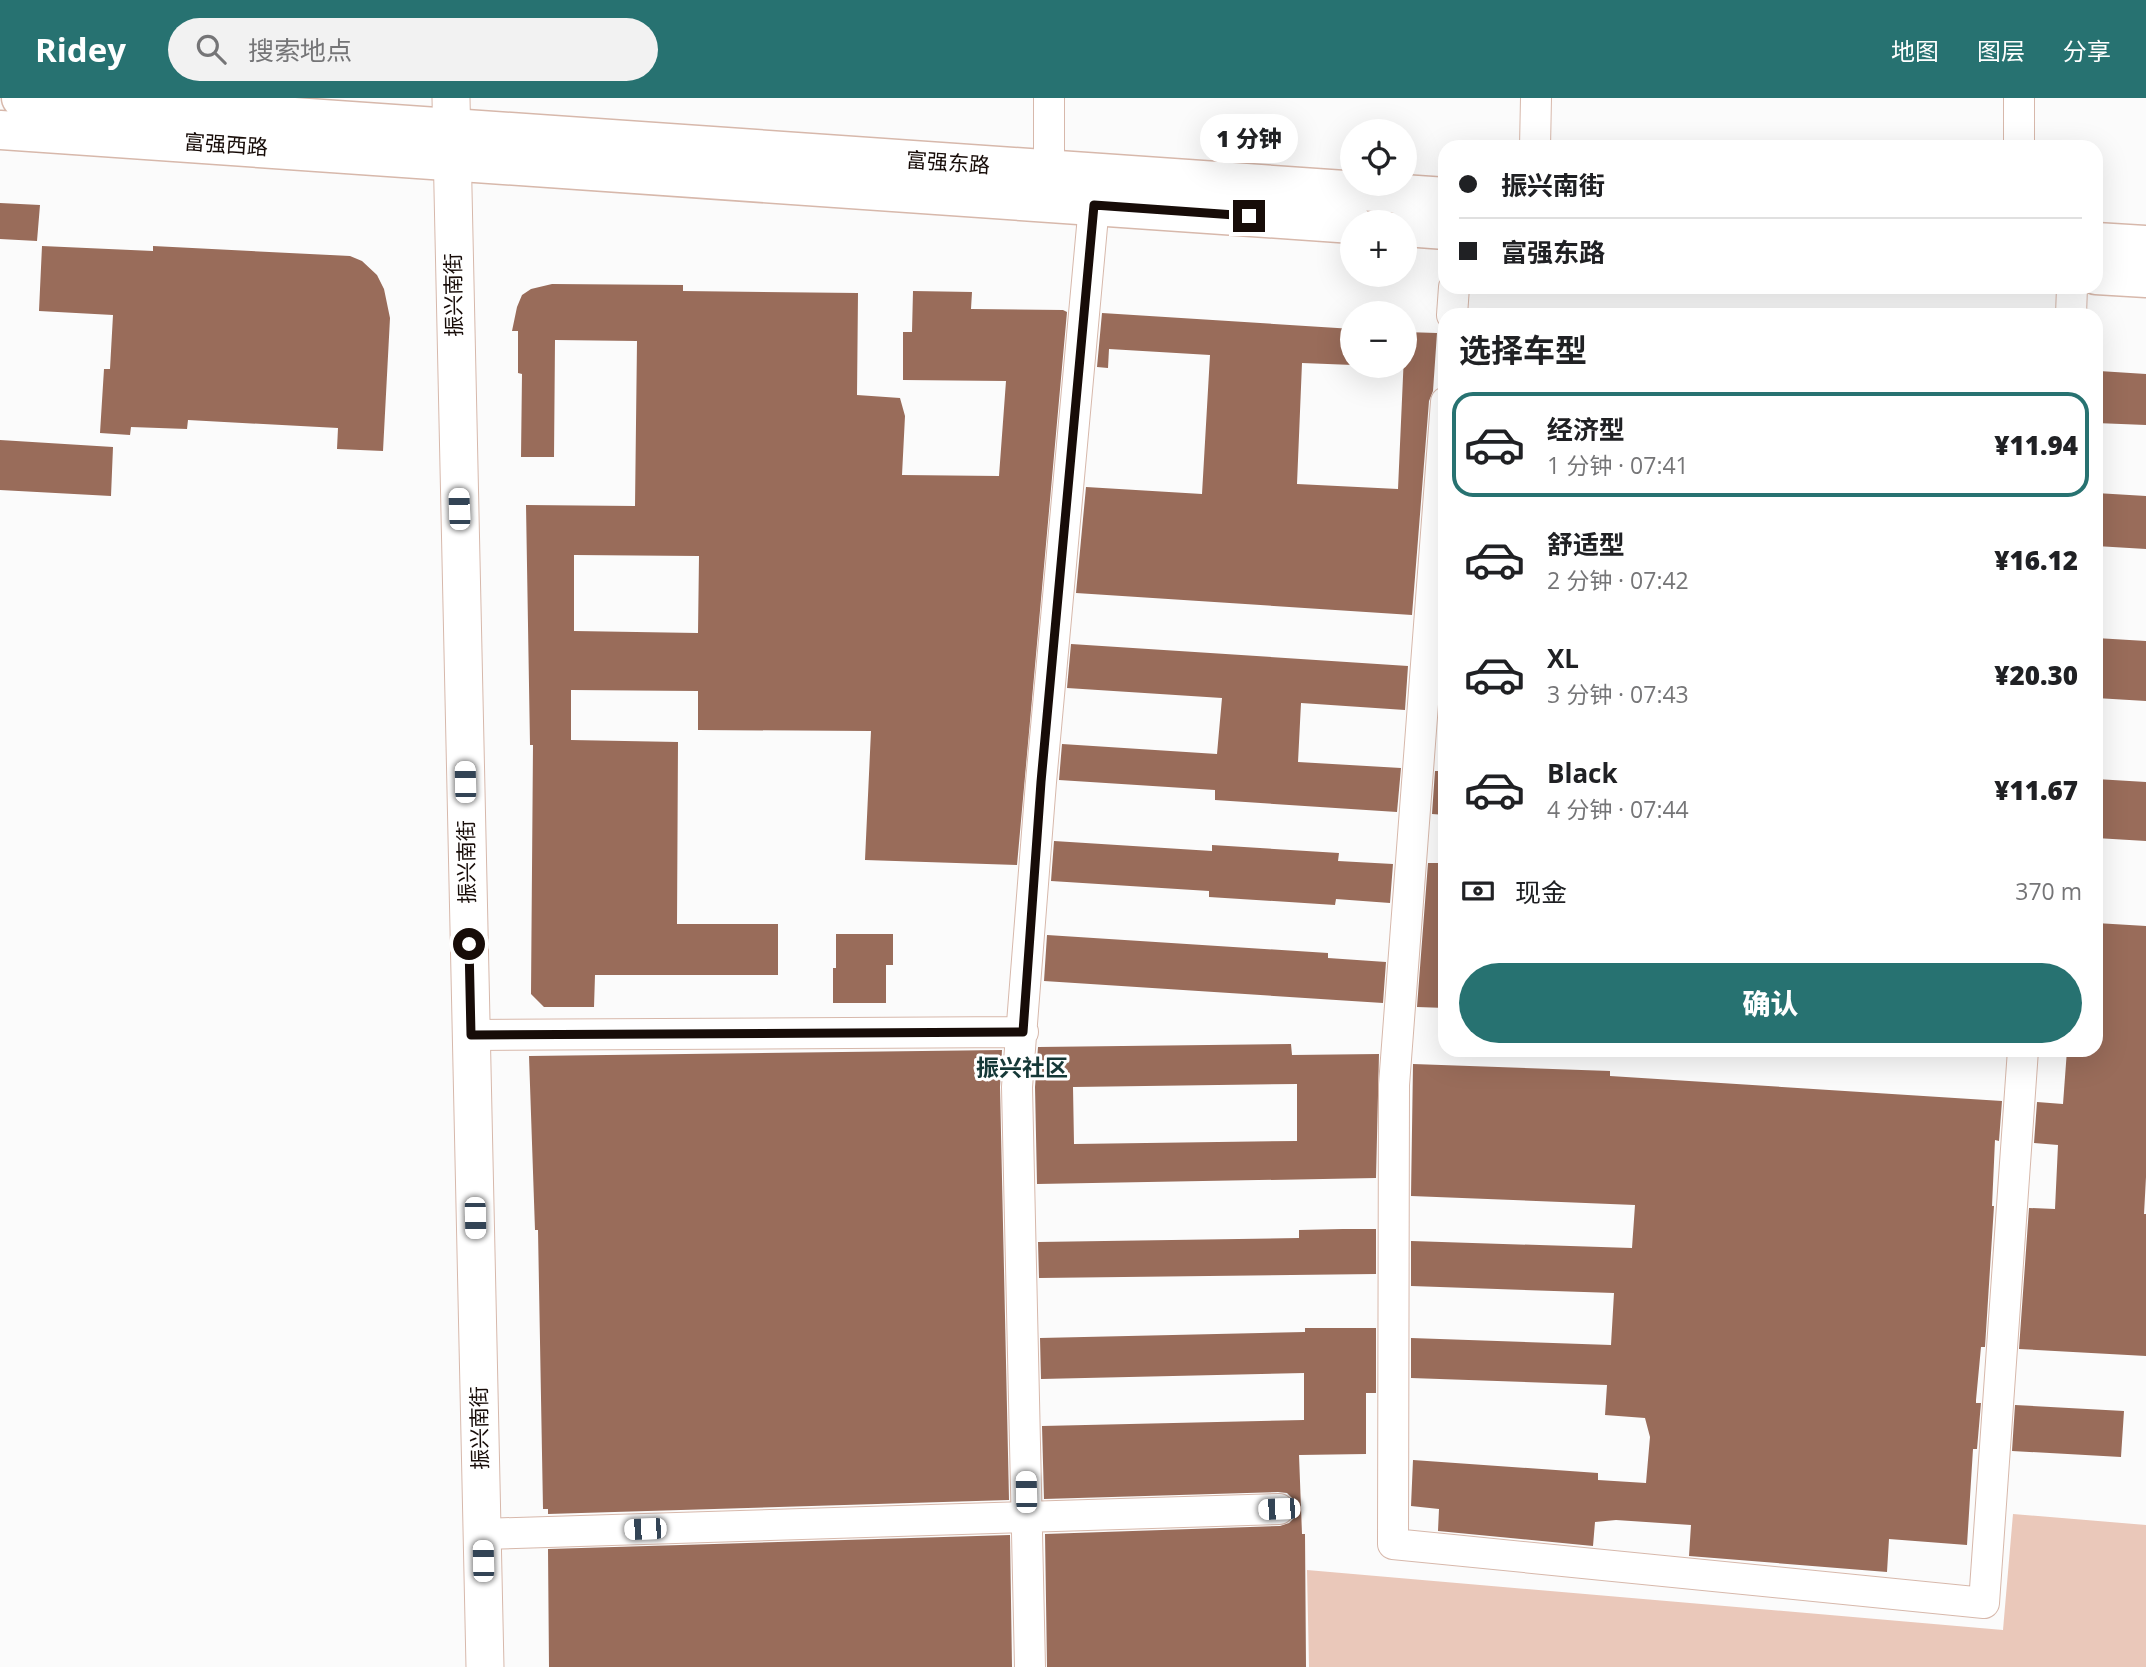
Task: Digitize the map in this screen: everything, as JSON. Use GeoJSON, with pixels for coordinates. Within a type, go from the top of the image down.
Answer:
{"type":"FeatureCollection","features":[{"type":"Feature","properties":{"kind":"main road","name":"富强西路"},"geometry":{"type":"LineString","coordinates":[[21,98],[451,129]]}},
{"type":"Feature","properties":{"kind":"main road","name":"富强西路"},"geometry":{"type":"LineString","coordinates":[[0,130],[451,129]]}},
{"type":"Feature","properties":{"kind":"main road","name":"富强东路"},"geometry":{"type":"LineString","coordinates":[[451,129],[1438,196]]}},
{"type":"Feature","properties":{"kind":"main road","name":"富强东路"},"geometry":{"type":"LineString","coordinates":[[451,129],[1094,205],[1340,223]]}},
{"type":"Feature","properties":{"kind":"main road"},"geometry":{"type":"LineString","coordinates":[[1417,228],[1438,229]]}},
{"type":"Feature","properties":{"kind":"main road"},"geometry":{"type":"LineString","coordinates":[[2103,242],[2146,245]]}},
{"type":"Feature","properties":{"kind":"main road"},"geometry":{"type":"LineString","coordinates":[[2103,275],[2146,278]]}},
{"type":"Feature","properties":{"kind":"street"},"geometry":{"type":"LineString","coordinates":[[1049,98],[1049,170]]}},
{"type":"Feature","properties":{"kind":"street"},"geometry":{"type":"LineString","coordinates":[[1535,140],[1536,98]]}},
{"type":"Feature","properties":{"kind":"street"},"geometry":{"type":"LineString","coordinates":[[2019,98],[2019,140]]}},
{"type":"Feature","properties":{"kind":"street","name":"振兴南街"},"geometry":{"type":"LineString","coordinates":[[451,129],[485,1667]]}},
{"type":"Feature","properties":{"kind":"street"},"geometry":{"type":"LineString","coordinates":[[1030,1667],[1017,1087],[1041,782],[1094,205]]}},
{"type":"Feature","properties":{"kind":"street"},"geometry":{"type":"LineString","coordinates":[[1438,507],[1394,1085],[1393,1544],[1984,1603],[2023,1057]]}},
{"type":"Feature","properties":{"kind":"street"},"geometry":{"type":"LineString","coordinates":[[471,1035],[1023,1032]]}},
{"type":"Feature","properties":{"kind":"street"},"geometry":{"type":"LineString","coordinates":[[482,1534],[1279,1509]]}},
{"type":"Feature","properties":{"kind":"shaded area"},"geometry":{"type":"Polygon","coordinates":[[[2013,1514],[2146,1525],[2146,1667],[1309,1667],[1307,1570],[2003,1630],[2013,1514]]]}},
{"type":"Feature","properties":{"kind":"building"},"geometry":{"type":"Polygon","coordinates":[[[0,203],[40,205],[37,241],[0,239],[0,203]]]}},
{"type":"Feature","properties":{"kind":"building"},"geometry":{"type":"Polygon","coordinates":[[[42,246],[153,251],[153,246],[350,256],[362,261],[377,275],[384,289],[390,318],[383,451],[337,449],[338,428],[188,420],[187,429],[131,427],[130,435],[100,433],[104,369],[110,369],[113,315],[39,311],[42,246]]]}},
{"type":"Feature","properties":{"kind":"building"},"geometry":{"type":"Polygon","coordinates":[[[552,284],[683,285],[683,291],[858,293],[857,395],[900,398],[905,416],[902,475],[999,476],[1006,381],[903,380],[903,332],[912,332],[913,291],[972,292],[971,309],[1067,312],[1017,865],[865,860],[871,731],[698,730],[698,691],[571,690],[571,740],[678,742],[677,924],[778,924],[778,975],[595,975],[594,1007],[544,1007],[531,994],[533,745],[530,745],[526,505],[635,506],[637,341],[555,340],[554,457],[521,457],[522,374],[518,373],[518,331],[512,331],[522,295],[531,289],[552,284]],[[574,555],[574,631],[698,633],[699,556],[574,555]]]}},
{"type":"Feature","properties":{"kind":"building"},"geometry":{"type":"Polygon","coordinates":[[[1102,313],[1340,328],[1340,364],[1302,363],[1297,484],[1398,489],[1403,378],[1417,378],[1417,332],[1437,333],[1412,615],[1076,593],[1086,487],[1202,494],[1210,355],[1109,349],[1108,368],[1097,367],[1102,313]]]}},
{"type":"Feature","properties":{"kind":"building"},"geometry":{"type":"Polygon","coordinates":[[[2103,371],[2146,374],[2146,425],[2103,423],[2103,371]]]}},
{"type":"Feature","properties":{"kind":"building"},"geometry":{"type":"Polygon","coordinates":[[[0,440],[113,447],[111,496],[0,490],[0,440]]]}},
{"type":"Feature","properties":{"kind":"building"},"geometry":{"type":"Polygon","coordinates":[[[2103,493],[2146,496],[2146,549],[2103,546],[2103,493]]]}},
{"type":"Feature","properties":{"kind":"building"},"geometry":{"type":"Polygon","coordinates":[[[2103,638],[2146,641],[2146,701],[2103,698],[2103,638]]]}},
{"type":"Feature","properties":{"kind":"building"},"geometry":{"type":"Polygon","coordinates":[[[1071,644],[1408,666],[1405,710],[1301,703],[1298,762],[1401,768],[1397,812],[1215,800],[1215,790],[1059,780],[1062,744],[1217,754],[1222,698],[1067,688],[1071,644]]]}},
{"type":"Feature","properties":{"kind":"building"},"geometry":{"type":"Polygon","coordinates":[[[1435,771],[1438,771],[1438,814],[1432,814],[1435,771]]]}},
{"type":"Feature","properties":{"kind":"building"},"geometry":{"type":"Polygon","coordinates":[[[2103,779],[2146,782],[2146,841],[2103,838],[2103,779]]]}},
{"type":"Feature","properties":{"kind":"building"},"geometry":{"type":"Polygon","coordinates":[[[1054,841],[1212,851],[1212,845],[1339,853],[1338,861],[1393,864],[1390,903],[1336,899],[1335,905],[1209,897],[1209,891],[1051,881],[1054,841]]]}},
{"type":"Feature","properties":{"kind":"building"},"geometry":{"type":"Polygon","coordinates":[[[1428,863],[1438,863],[1438,1008],[1417,1007],[1428,863]]]}},
{"type":"Feature","properties":{"kind":"building"},"geometry":{"type":"Polygon","coordinates":[[[2103,923],[2146,926],[2146,1356],[2019,1349],[2029,1208],[2055,1209],[2058,1145],[2034,1143],[2037,1102],[2063,1104],[2066,1057],[2103,1057],[2103,923]]]}},
{"type":"Feature","properties":{"kind":"building"},"geometry":{"type":"Polygon","coordinates":[[[836,934],[893,934],[893,965],[886,965],[886,1003],[833,1003],[836,934]]]}},
{"type":"Feature","properties":{"kind":"building"},"geometry":{"type":"Polygon","coordinates":[[[1047,935],[1328,953],[1328,958],[1386,962],[1383,1003],[1044,981],[1047,935]]]}},
{"type":"Feature","properties":{"kind":"building"},"geometry":{"type":"Polygon","coordinates":[[[1291,1044],[1292,1055],[1379,1054],[1376,1178],[1037,1184],[1035,1087],[1038,1047],[1291,1044]],[[1297,1084],[1073,1087],[1074,1144],[1297,1141],[1297,1084]]]}},
{"type":"Feature","properties":{"kind":"building"},"geometry":{"type":"Polygon","coordinates":[[[1002,1050],[1000,1087],[1009,1500],[548,1514],[548,1509],[543,1509],[538,1230],[535,1230],[529,1056],[1002,1050]]]}},
{"type":"Feature","properties":{"kind":"building"},"geometry":{"type":"Polygon","coordinates":[[[1413,1064],[1610,1071],[1610,1076],[2002,1101],[1999,1141],[1995,1140],[1994,1206],[1985,1347],[1981,1347],[1976,1400],[1976,1403],[1981,1403],[1977,1449],[1973,1449],[1967,1545],[1889,1539],[1887,1572],[1689,1556],[1691,1525],[1616,1520],[1595,1522],[1593,1546],[1438,1531],[1439,1509],[1411,1506],[1413,1460],[1598,1473],[1598,1480],[1646,1483],[1650,1437],[1645,1418],[1605,1415],[1607,1385],[1411,1378],[1411,1338],[1611,1345],[1614,1293],[1411,1286],[1411,1241],[1632,1248],[1635,1205],[1411,1196],[1413,1064]]]}},
{"type":"Feature","properties":{"kind":"building"},"geometry":{"type":"Polygon","coordinates":[[[1376,1229],[1376,1274],[1039,1278],[1038,1242],[1299,1238],[1299,1230],[1376,1229]]]}},
{"type":"Feature","properties":{"kind":"building"},"geometry":{"type":"Polygon","coordinates":[[[1305,1328],[1376,1328],[1376,1393],[1366,1393],[1366,1454],[1299,1455],[1302,1534],[1305,1534],[1306,1667],[1047,1667],[1045,1534],[1280,1526],[1295,1517],[1296,1509],[1293,1499],[1287,1493],[1278,1492],[1044,1499],[1042,1426],[1304,1420],[1304,1373],[1041,1379],[1040,1338],[1305,1332],[1305,1328]]]}},
{"type":"Feature","properties":{"kind":"building"},"geometry":{"type":"Polygon","coordinates":[[[2015,1405],[2124,1411],[2121,1457],[2012,1451],[2015,1405]]]}},
{"type":"Feature","properties":{"kind":"building"},"geometry":{"type":"Polygon","coordinates":[[[1010,1535],[1012,1667],[549,1667],[548,1549],[1010,1535]]]}},
{"type":"Feature","properties":{"kind":"district","name":"振兴社区"},"geometry":{"type":"Point","coordinates":[1022,1068]}},
{"type":"Feature","properties":{"kind":"route"},"geometry":{"type":"LineString","coordinates":[[469,944],[471,1035],[1023,1032],[1041,782],[1094,205],[1249,216]]}}]}
